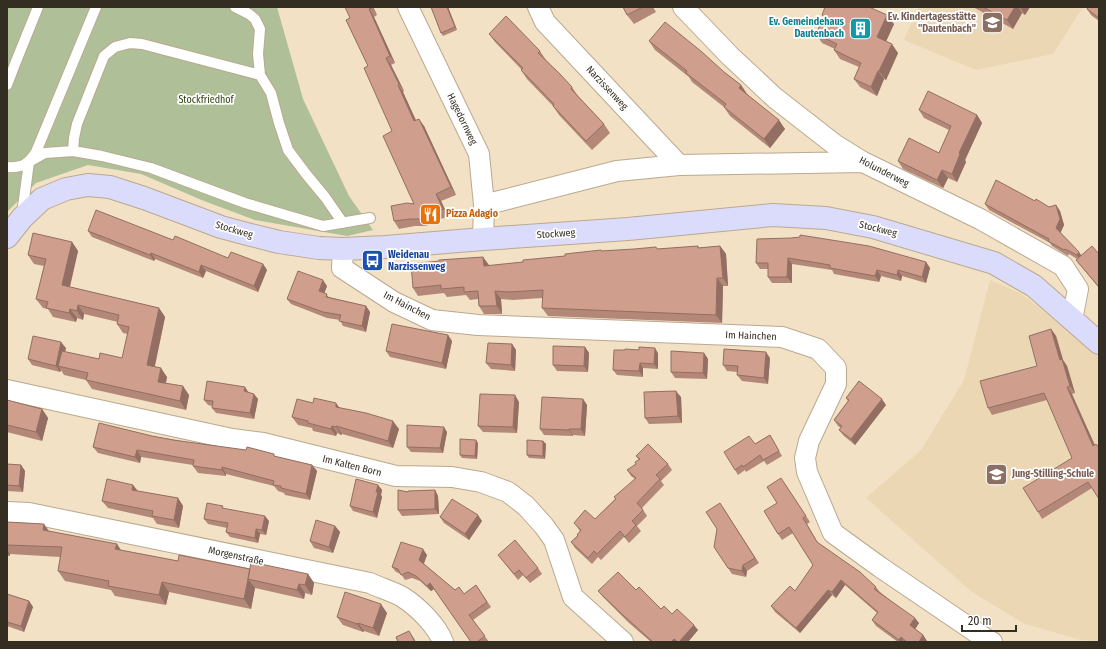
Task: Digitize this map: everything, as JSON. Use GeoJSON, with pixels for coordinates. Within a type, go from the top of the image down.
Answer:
{"type":"FeatureCollection","features":[{"type":"Feature","properties":{"kind":"street","name":"Hagedornweg"},"geometry":{"type":"LineString","coordinates":[[408,7],[479,154],[484,205],[483,239]]}},
{"type":"Feature","properties":{"kind":"street","name":"Narzissenweg"},"geometry":{"type":"LineString","coordinates":[[538,7],[546,22],[679,165]]}},
{"type":"Feature","properties":{"kind":"street","name":"Holunderweg"},"geometry":{"type":"LineString","coordinates":[[683,7],[730,56],[775,98],[834,144],[863,162],[980,219],[1062,266],[1078,289],[1072,320]]}},
{"type":"Feature","properties":{"kind":"street"},"geometry":{"type":"LineString","coordinates":[[484,205],[617,171],[679,165],[863,162]]}},
{"type":"Feature","properties":{"kind":"street","name":"Stockweg"},"geometry":{"type":"LineString","coordinates":[[7,237],[22,218],[42,199],[66,189],[88,185],[110,187],[221,227],[279,242],[319,248],[343,249],[386,247],[628,229],[772,215],[826,218],[873,227],[994,263],[1034,286],[1099,343]]}},
{"type":"Feature","properties":{"kind":"street","name":"Im Hainchen"},"geometry":{"type":"LineString","coordinates":[[343,249],[342,268],[394,302],[432,320],[478,326],[782,337],[818,349],[836,368],[836,384],[809,441],[805,458],[807,472],[833,533],[954,618],[992,642]]}},
{"type":"Feature","properties":{"kind":"street","name":"Im Kalten Born"},"geometry":{"type":"LineString","coordinates":[[7,390],[232,439],[263,443],[396,476],[452,477],[481,482],[508,492],[526,506],[554,540],[573,597],[623,642]]}},
{"type":"Feature","properties":{"kind":"street","name":"Morgenstraße"},"geometry":{"type":"LineString","coordinates":[[7,512],[29,513],[370,584],[404,598],[424,614],[443,642]]}},
{"type":"Feature","properties":{"kind":"lane"},"geometry":{"type":"LineString","coordinates":[[7,85],[14,64],[38,7]]}},
{"type":"Feature","properties":{"kind":"lane"},"geometry":{"type":"LineString","coordinates":[[22,218],[29,162],[36,152],[96,7]]}},
{"type":"Feature","properties":{"kind":"lane"},"geometry":{"type":"LineString","coordinates":[[235,7],[249,14],[255,19],[260,29],[258,54],[260,75],[271,93],[288,150],[325,197],[343,223]]}},
{"type":"Feature","properties":{"kind":"lane"},"geometry":{"type":"LineString","coordinates":[[73,151],[77,124],[104,56],[115,47],[130,42],[142,44],[260,75]]}},
{"type":"Feature","properties":{"kind":"lane"},"geometry":{"type":"LineString","coordinates":[[7,167],[13,168],[20,166],[45,153],[73,151],[110,157],[151,168],[244,203],[323,226],[370,218]]}},
{"type":"Feature","properties":{"kind":"shaded area","name":"Ev. Kindertagesstätte \"Dautenbach\""},"geometry":{"type":"Polygon","coordinates":[[[919,7],[1083,7],[1053,54],[976,70],[904,40],[919,7]]]}},
{"type":"Feature","properties":{"kind":"shaded area","name":"Jung-Stilling-Schule"},"geometry":{"type":"Polygon","coordinates":[[[990,280],[1020,293],[1099,355],[1099,641],[1081,640],[1025,624],[972,592],[866,498],[921,450],[964,380],[990,280]]]}},
{"type":"Feature","properties":{"kind":"green space","name":"Stockfriedhof"},"geometry":{"type":"Polygon","coordinates":[[[7,7],[277,7],[303,99],[349,196],[373,230],[347,236],[255,220],[204,201],[141,174],[88,165],[36,183],[7,212],[7,7]]]}},
{"type":"Feature","properties":{"kind":"building"},"geometry":{"type":"Polygon","coordinates":[[[345,7],[372,7],[369,9],[390,56],[386,58],[399,84],[398,85],[414,121],[419,119],[451,187],[436,194],[443,209],[421,219],[394,221],[391,206],[407,203],[414,204],[383,136],[392,131],[364,68],[368,66],[346,20],[350,18],[345,7]]]}},
{"type":"Feature","properties":{"kind":"building"},"geometry":{"type":"Polygon","coordinates":[[[431,7],[447,7],[455,27],[441,33],[431,7]]]}},
{"type":"Feature","properties":{"kind":"building"},"geometry":{"type":"Polygon","coordinates":[[[623,7],[643,7],[627,15],[623,7]]]}},
{"type":"Feature","properties":{"kind":"building"},"geometry":{"type":"Polygon","coordinates":[[[825,7],[869,7],[887,15],[877,37],[892,44],[871,87],[854,79],[861,63],[834,50],[837,44],[816,34],[824,16],[822,15],[825,7]]]}},
{"type":"Feature","properties":{"kind":"building"},"geometry":{"type":"Polygon","coordinates":[[[983,7],[1015,7],[1007,20],[983,7]]]}},
{"type":"Feature","properties":{"kind":"building"},"geometry":{"type":"Polygon","coordinates":[[[1088,7],[1099,7],[1099,18],[1087,9],[1088,7]]]}},
{"type":"Feature","properties":{"kind":"building"},"geometry":{"type":"Polygon","coordinates":[[[506,16],[540,51],[538,53],[560,74],[572,87],[571,89],[604,124],[586,141],[553,106],[554,104],[521,70],[523,68],[489,34],[506,16]]]}},
{"type":"Feature","properties":{"kind":"building"},"geometry":{"type":"Polygon","coordinates":[[[665,22],[741,85],[739,88],[779,120],[764,139],[724,107],[726,104],[686,73],[687,71],[649,41],[665,22]]]}},
{"type":"Feature","properties":{"kind":"building"},"geometry":{"type":"Polygon","coordinates":[[[928,91],[977,115],[959,153],[960,154],[952,174],[942,170],[937,180],[898,161],[909,138],[939,153],[951,126],[919,110],[928,91]]]}},
{"type":"Feature","properties":{"kind":"building"},"geometry":{"type":"Polygon","coordinates":[[[996,180],[1035,201],[1036,199],[1049,207],[1056,205],[1060,219],[1056,228],[1079,252],[1077,255],[1065,249],[1064,250],[1048,241],[1049,239],[985,204],[996,180]]]}},
{"type":"Feature","properties":{"kind":"building"},"geometry":{"type":"Polygon","coordinates":[[[96,210],[173,240],[175,236],[228,258],[231,252],[263,264],[254,286],[201,265],[199,272],[88,231],[96,210]]]}},
{"type":"Feature","properties":{"kind":"building"},"geometry":{"type":"Polygon","coordinates":[[[33,233],[72,242],[62,285],[159,308],[147,365],[161,368],[158,382],[183,386],[180,401],[86,380],[88,373],[58,366],[62,351],[99,359],[100,353],[122,358],[129,327],[117,324],[119,315],[78,305],[77,311],[70,309],[69,313],[46,308],[48,302],[36,299],[46,259],[28,255],[33,233]]]}},
{"type":"Feature","properties":{"kind":"building"},"geometry":{"type":"Polygon","coordinates":[[[800,235],[869,246],[926,262],[922,277],[898,270],[897,275],[877,270],[875,276],[830,268],[830,265],[788,258],[787,277],[768,277],[768,263],[756,263],[757,239],[791,238],[800,237],[800,235]]]}},
{"type":"Feature","properties":{"kind":"building"},"geometry":{"type":"Polygon","coordinates":[[[698,246],[698,248],[720,246],[723,278],[717,278],[716,315],[542,308],[543,290],[508,292],[495,291],[497,306],[479,306],[478,291],[464,292],[464,287],[441,289],[441,285],[413,288],[411,264],[439,260],[483,257],[484,266],[523,262],[523,260],[565,256],[565,254],[601,250],[656,247],[657,249],[698,246]]]}},
{"type":"Feature","properties":{"kind":"building"},"geometry":{"type":"Polygon","coordinates":[[[1092,246],[1099,254],[1099,287],[1076,260],[1092,246]]]}},
{"type":"Feature","properties":{"kind":"building"},"geometry":{"type":"Polygon","coordinates":[[[298,271],[323,280],[319,291],[327,294],[326,297],[366,306],[362,326],[339,321],[341,315],[323,312],[287,299],[298,271]]]}},
{"type":"Feature","properties":{"kind":"building"},"geometry":{"type":"Polygon","coordinates":[[[392,324],[448,335],[442,363],[386,351],[392,324]]]}},
{"type":"Feature","properties":{"kind":"building"},"geometry":{"type":"Polygon","coordinates":[[[1051,329],[1060,360],[1062,359],[1070,386],[1067,387],[1093,446],[1096,444],[1099,448],[1099,499],[1088,482],[1038,512],[1023,488],[1072,458],[1044,393],[988,408],[980,381],[1037,366],[1029,336],[1051,329]]]}},
{"type":"Feature","properties":{"kind":"building"},"geometry":{"type":"Polygon","coordinates":[[[33,336],[61,342],[56,366],[28,359],[33,336]]]}},
{"type":"Feature","properties":{"kind":"building"},"geometry":{"type":"Polygon","coordinates":[[[488,343],[512,344],[511,365],[486,363],[488,343]]]}},
{"type":"Feature","properties":{"kind":"building"},"geometry":{"type":"Polygon","coordinates":[[[553,346],[585,347],[584,366],[553,365],[553,346]]]}},
{"type":"Feature","properties":{"kind":"building"},"geometry":{"type":"Polygon","coordinates":[[[639,347],[655,348],[654,364],[640,363],[639,371],[613,370],[614,350],[639,350],[639,347]]]}},
{"type":"Feature","properties":{"kind":"building"},"geometry":{"type":"Polygon","coordinates":[[[724,349],[766,352],[764,378],[737,375],[738,366],[723,365],[724,349]]]}},
{"type":"Feature","properties":{"kind":"building"},"geometry":{"type":"Polygon","coordinates":[[[671,351],[704,353],[703,373],[671,372],[671,351]]]}},
{"type":"Feature","properties":{"kind":"building"},"geometry":{"type":"Polygon","coordinates":[[[207,381],[245,387],[244,391],[254,394],[250,413],[212,408],[213,401],[204,400],[207,381]]]}},
{"type":"Feature","properties":{"kind":"building"},"geometry":{"type":"Polygon","coordinates":[[[859,381],[882,399],[851,439],[839,430],[842,426],[834,420],[849,400],[846,398],[859,381]]]}},
{"type":"Feature","properties":{"kind":"building"},"geometry":{"type":"Polygon","coordinates":[[[676,391],[678,416],[645,418],[644,392],[676,391]]]}},
{"type":"Feature","properties":{"kind":"building"},"geometry":{"type":"Polygon","coordinates":[[[480,394],[515,395],[513,427],[478,426],[480,394]]]}},
{"type":"Feature","properties":{"kind":"building"},"geometry":{"type":"Polygon","coordinates":[[[542,397],[583,399],[581,429],[540,429],[542,397]]]}},
{"type":"Feature","properties":{"kind":"building"},"geometry":{"type":"Polygon","coordinates":[[[314,398],[336,403],[336,407],[366,413],[393,421],[388,441],[336,426],[332,426],[331,429],[292,417],[297,399],[313,403],[314,398]]]}},
{"type":"Feature","properties":{"kind":"building"},"geometry":{"type":"Polygon","coordinates":[[[7,400],[42,409],[36,432],[7,425],[7,400]]]}},
{"type":"Feature","properties":{"kind":"building"},"geometry":{"type":"Polygon","coordinates":[[[99,423],[173,440],[246,450],[247,447],[274,454],[274,456],[312,465],[306,494],[273,485],[274,481],[222,467],[222,470],[193,466],[194,460],[137,450],[135,457],[93,447],[99,423]]]}},
{"type":"Feature","properties":{"kind":"building"},"geometry":{"type":"Polygon","coordinates":[[[407,425],[444,427],[440,448],[407,447],[407,425]]]}},
{"type":"Feature","properties":{"kind":"building"},"geometry":{"type":"Polygon","coordinates":[[[770,435],[779,451],[763,460],[760,455],[743,467],[742,465],[735,470],[724,452],[749,436],[755,444],[770,435]]]}},
{"type":"Feature","properties":{"kind":"building"},"geometry":{"type":"Polygon","coordinates":[[[460,439],[476,440],[475,456],[460,455],[460,439]]]}},
{"type":"Feature","properties":{"kind":"building"},"geometry":{"type":"Polygon","coordinates":[[[527,440],[543,441],[543,456],[527,455],[527,440]]]}},
{"type":"Feature","properties":{"kind":"building"},"geometry":{"type":"Polygon","coordinates":[[[648,444],[668,464],[656,475],[660,479],[637,503],[643,510],[632,521],[636,525],[625,537],[620,531],[597,554],[594,551],[588,558],[571,542],[578,536],[577,535],[581,530],[574,523],[585,510],[595,519],[616,499],[614,497],[636,478],[627,470],[636,464],[635,462],[640,459],[636,456],[648,444]]]}},
{"type":"Feature","properties":{"kind":"building"},"geometry":{"type":"Polygon","coordinates":[[[7,464],[21,465],[19,486],[7,485],[7,464]]]}},
{"type":"Feature","properties":{"kind":"building"},"geometry":{"type":"Polygon","coordinates":[[[781,478],[806,516],[803,518],[817,542],[860,572],[876,587],[874,589],[915,618],[910,625],[923,635],[919,642],[907,642],[901,637],[899,640],[872,620],[878,612],[841,580],[832,592],[828,590],[796,628],[771,606],[790,586],[795,591],[813,565],[789,527],[778,534],[764,511],[777,503],[767,487],[781,478]]]}},
{"type":"Feature","properties":{"kind":"building"},"geometry":{"type":"Polygon","coordinates":[[[107,479],[133,485],[132,490],[178,498],[174,520],[152,516],[153,511],[102,501],[107,479]]]}},
{"type":"Feature","properties":{"kind":"building"},"geometry":{"type":"Polygon","coordinates":[[[356,479],[378,485],[376,492],[378,492],[373,512],[350,506],[356,479]]]}},
{"type":"Feature","properties":{"kind":"building"},"geometry":{"type":"Polygon","coordinates":[[[398,490],[408,492],[435,490],[435,509],[398,510],[398,490]]]}},
{"type":"Feature","properties":{"kind":"building"},"geometry":{"type":"Polygon","coordinates":[[[452,499],[478,515],[465,534],[440,517],[452,499]]]}},
{"type":"Feature","properties":{"kind":"building"},"geometry":{"type":"Polygon","coordinates":[[[207,503],[223,506],[222,508],[265,516],[262,530],[256,529],[255,538],[226,532],[228,523],[204,519],[207,503]]]}},
{"type":"Feature","properties":{"kind":"building"},"geometry":{"type":"Polygon","coordinates":[[[720,503],[755,558],[743,565],[742,571],[728,568],[714,547],[717,529],[706,512],[720,503]]]}},
{"type":"Feature","properties":{"kind":"building"},"geometry":{"type":"Polygon","coordinates":[[[316,520],[335,526],[329,547],[310,541],[316,520]]]}},
{"type":"Feature","properties":{"kind":"building"},"geometry":{"type":"Polygon","coordinates":[[[7,522],[44,524],[43,530],[117,544],[115,549],[178,561],[179,555],[250,569],[244,599],[162,582],[159,595],[108,586],[109,581],[58,571],[62,547],[7,545],[7,522]]]}},
{"type":"Feature","properties":{"kind":"building"},"geometry":{"type":"Polygon","coordinates":[[[515,540],[538,568],[526,578],[519,570],[514,574],[498,555],[515,540]]]}},
{"type":"Feature","properties":{"kind":"building"},"geometry":{"type":"Polygon","coordinates":[[[401,542],[423,549],[419,560],[455,590],[459,587],[464,594],[476,585],[487,602],[469,615],[485,636],[477,642],[471,642],[430,583],[427,586],[416,576],[408,572],[401,575],[398,569],[392,567],[401,542]]]}},
{"type":"Feature","properties":{"kind":"building"},"geometry":{"type":"Polygon","coordinates":[[[251,562],[308,574],[305,585],[299,584],[297,590],[248,579],[251,562]]]}},
{"type":"Feature","properties":{"kind":"building"},"geometry":{"type":"Polygon","coordinates":[[[618,572],[636,590],[639,587],[661,609],[664,606],[672,614],[677,609],[694,625],[679,642],[674,639],[671,642],[653,642],[598,591],[618,572]]]}},
{"type":"Feature","properties":{"kind":"building"},"geometry":{"type":"Polygon","coordinates":[[[345,592],[381,604],[373,628],[337,617],[345,592]]]}},
{"type":"Feature","properties":{"kind":"building"},"geometry":{"type":"Polygon","coordinates":[[[7,594],[29,601],[21,626],[7,622],[7,594]]]}},
{"type":"Feature","properties":{"kind":"building"},"geometry":{"type":"Polygon","coordinates":[[[409,631],[415,642],[398,642],[396,637],[409,631]]]}},
{"type":"Feature","properties":{"kind":"place","name":"Ev. Kindertagesstätte \"Dautenbach\""},"geometry":{"type":"Point","coordinates":[992,23]}},
{"type":"Feature","properties":{"kind":"place","name":"Ev. Gemeindehaus Dautenbach"},"geometry":{"type":"Point","coordinates":[860,28]}},
{"type":"Feature","properties":{"kind":"place","name":"Pizza Adagio"},"geometry":{"type":"Point","coordinates":[430,214]}},
{"type":"Feature","properties":{"kind":"place","name":"Weidenau Narzissenweg"},"geometry":{"type":"Point","coordinates":[373,261]}},
{"type":"Feature","properties":{"kind":"place","name":"Jung-Stilling-Schule"},"geometry":{"type":"Point","coordinates":[996,474]}}]}
